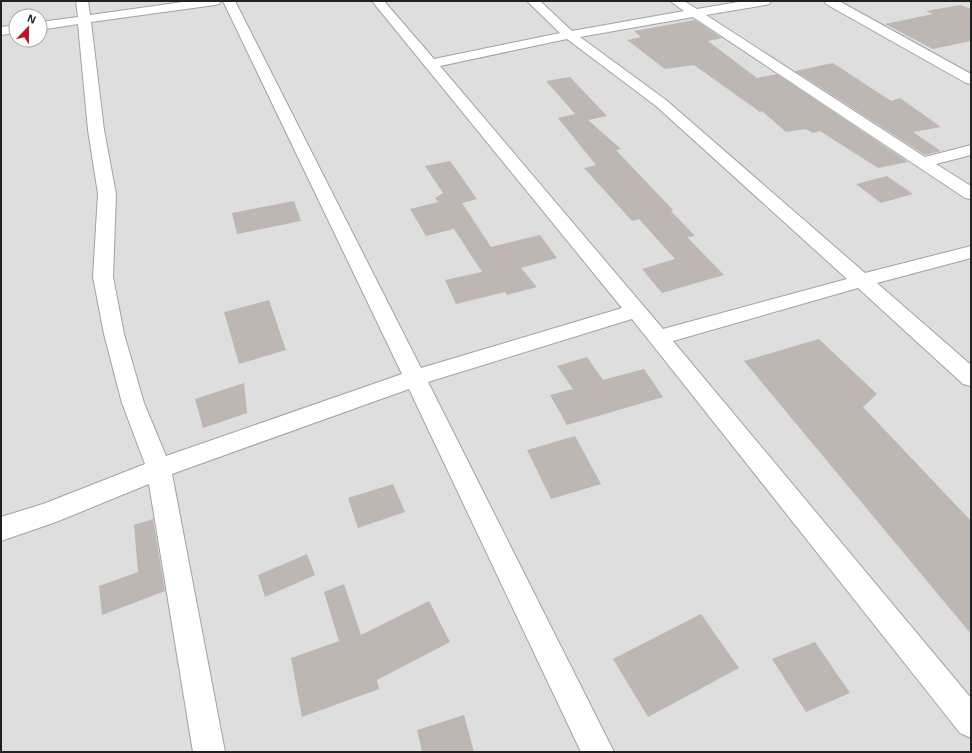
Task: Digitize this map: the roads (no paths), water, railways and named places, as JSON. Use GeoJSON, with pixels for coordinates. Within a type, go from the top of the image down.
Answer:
{"type":"FeatureCollection","features":[{"type":"Feature","properties":{"kind":"street"},"geometry":{"type":"LineString","coordinates":[[48,23],[83,11],[215,1]]}},
{"type":"Feature","properties":{"kind":"street"},"geometry":{"type":"LineString","coordinates":[[229,1],[598,752]]}},
{"type":"Feature","properties":{"kind":"street"},"geometry":{"type":"LineString","coordinates":[[378,1],[636,311],[971,722]]}},
{"type":"Feature","properties":{"kind":"street"},"geometry":{"type":"LineString","coordinates":[[533,1],[569,35],[661,103],[971,378]]}},
{"type":"Feature","properties":{"kind":"street"},"geometry":{"type":"LineString","coordinates":[[676,1],[971,194]]}},
{"type":"Feature","properties":{"kind":"street"},"geometry":{"type":"LineString","coordinates":[[430,64],[569,35],[765,1]]}},
{"type":"Feature","properties":{"kind":"street"},"geometry":{"type":"LineString","coordinates":[[830,1],[971,80]]}},
{"type":"Feature","properties":{"kind":"street"},"geometry":{"type":"LineString","coordinates":[[83,11],[96,130],[107,194],[105,284],[114,334],[133,403],[159,469],[209,752]]}},
{"type":"Feature","properties":{"kind":"street"},"geometry":{"type":"LineString","coordinates":[[924,162],[971,150]]}},
{"type":"Feature","properties":{"kind":"street"},"geometry":{"type":"LineString","coordinates":[[658,338],[971,252]]}},
{"type":"Feature","properties":{"kind":"street"},"geometry":{"type":"LineString","coordinates":[[1,529],[47,514],[159,469],[415,378],[636,311]]}}]}
